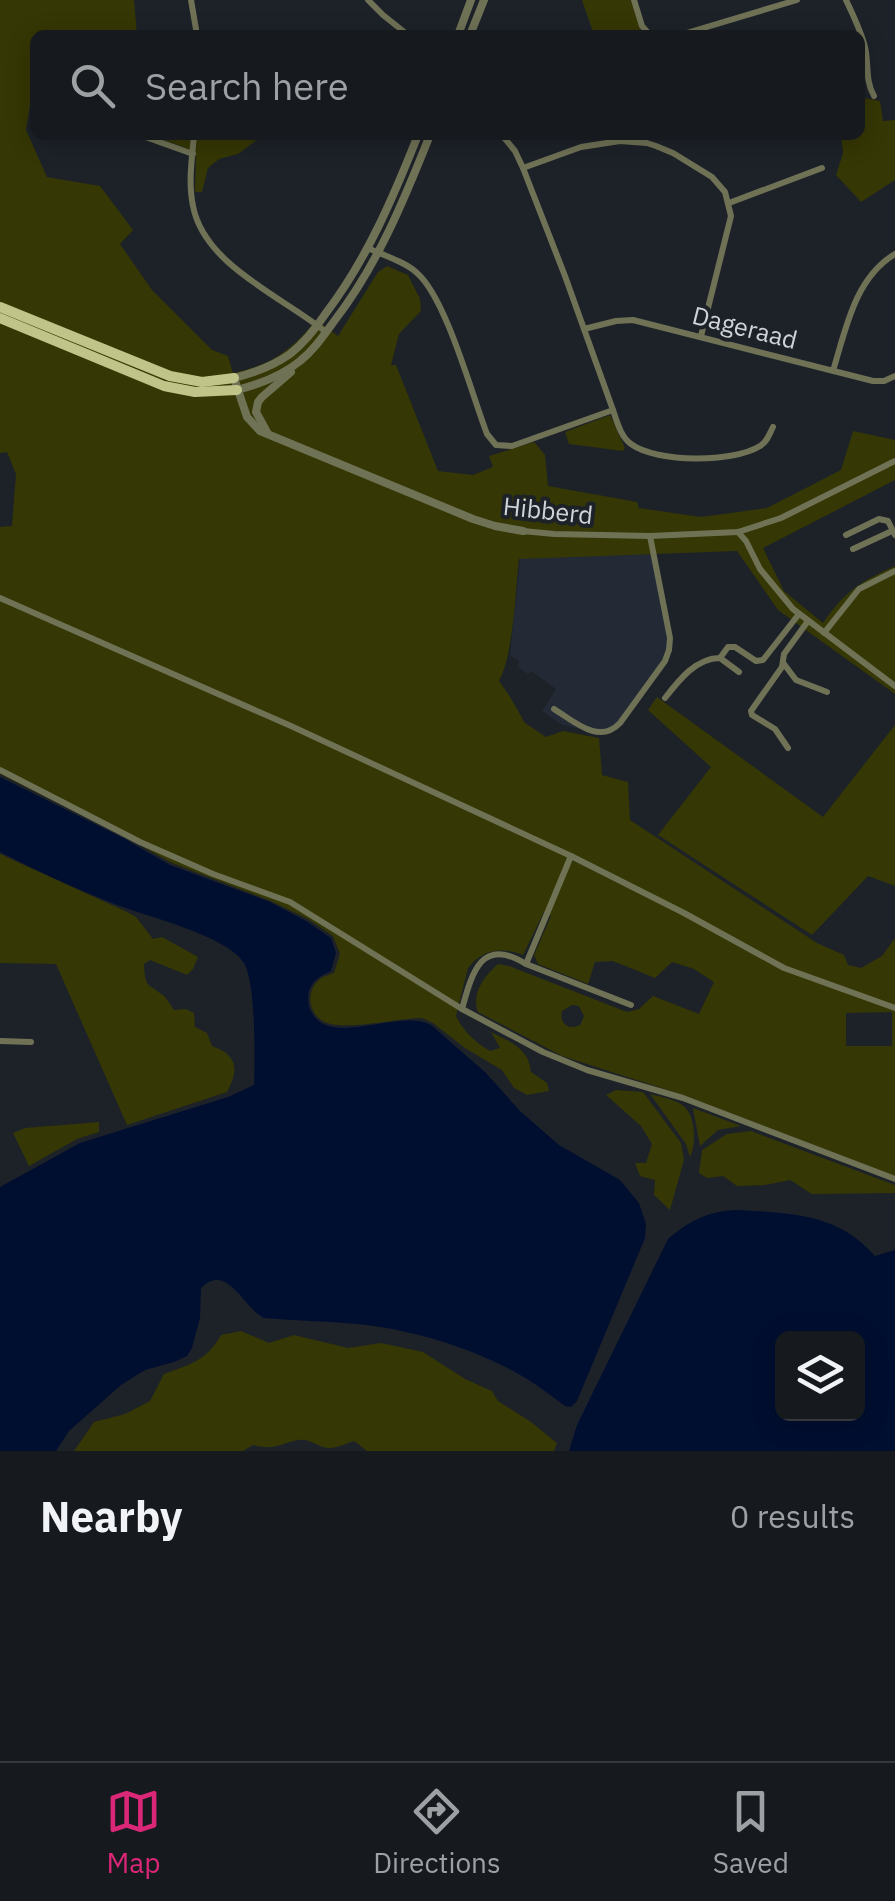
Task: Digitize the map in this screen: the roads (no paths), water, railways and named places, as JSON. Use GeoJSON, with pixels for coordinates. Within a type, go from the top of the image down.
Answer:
{"type":"FeatureCollection","features":[{"type":"Feature","properties":{"kind":"main road"},"geometry":{"type":"LineString","coordinates":[[0,306],[170,376],[236,384]]}},
{"type":"Feature","properties":{"kind":"main road"},"geometry":{"type":"LineString","coordinates":[[0,318],[164,386],[195,392],[236,384]]}},
{"type":"Feature","properties":{"kind":"street"},"geometry":{"type":"LineString","coordinates":[[191,0],[195,30]]}},
{"type":"Feature","properties":{"kind":"street"},"geometry":{"type":"LineString","coordinates":[[368,0],[401,30]]}},
{"type":"Feature","properties":{"kind":"street"},"geometry":{"type":"LineString","coordinates":[[460,30],[471,0]]}},
{"type":"Feature","properties":{"kind":"street"},"geometry":{"type":"LineString","coordinates":[[472,30],[484,0]]}},
{"type":"Feature","properties":{"kind":"street"},"geometry":{"type":"LineString","coordinates":[[634,0],[646,30]]}},
{"type":"Feature","properties":{"kind":"street"},"geometry":{"type":"LineString","coordinates":[[697,30],[797,0]]}},
{"type":"Feature","properties":{"kind":"street"},"geometry":{"type":"LineString","coordinates":[[846,0],[859,30]]}},
{"type":"Feature","properties":{"kind":"street"},"geometry":{"type":"LineString","coordinates":[[865,50],[868,86],[874,96]]}},
{"type":"Feature","properties":{"kind":"street"},"geometry":{"type":"LineString","coordinates":[[154,140],[193,154]]}},
{"type":"Feature","properties":{"kind":"street"},"geometry":{"type":"LineString","coordinates":[[194,140],[192,204],[208,242],[230,263],[326,332]]}},
{"type":"Feature","properties":{"kind":"street"},"geometry":{"type":"LineString","coordinates":[[236,384],[280,360],[318,325],[368,248],[416,140]]}},
{"type":"Feature","properties":{"kind":"street"},"geometry":{"type":"LineString","coordinates":[[268,434],[256,412],[258,402],[346,308],[379,253],[428,140]]}},
{"type":"Feature","properties":{"kind":"street"},"geometry":{"type":"LineString","coordinates":[[506,140],[523,168],[620,430],[632,445],[690,459],[716,458],[752,450],[766,442],[773,428]]}},
{"type":"Feature","properties":{"kind":"street"},"geometry":{"type":"LineString","coordinates":[[523,168],[590,144],[620,141],[647,143],[712,177],[725,192],[730,225],[701,336]]}},
{"type":"Feature","properties":{"kind":"street"},"geometry":{"type":"LineString","coordinates":[[729,203],[822,168]]}},
{"type":"Feature","properties":{"kind":"street"},"geometry":{"type":"LineString","coordinates":[[368,248],[413,270],[434,294],[487,434],[496,445],[512,446],[613,410]]}},
{"type":"Feature","properties":{"kind":"street"},"geometry":{"type":"LineString","coordinates":[[833,370],[860,292],[877,268],[895,254]]}},
{"type":"Feature","properties":{"kind":"street","name":"Dageraad"},"geometry":{"type":"LineString","coordinates":[[584,329],[634,320],[881,382],[895,376]]}},
{"type":"Feature","properties":{"kind":"street"},"geometry":{"type":"LineString","coordinates":[[236,384],[271,379],[300,361]]}},
{"type":"Feature","properties":{"kind":"street"},"geometry":{"type":"LineString","coordinates":[[236,384],[249,421],[268,434]]}},
{"type":"Feature","properties":{"kind":"street","name":"Hibberd"},"geometry":{"type":"LineString","coordinates":[[268,434],[473,519],[523,531],[650,536],[738,532],[766,525],[895,460]]}},
{"type":"Feature","properties":{"kind":"street"},"geometry":{"type":"LineString","coordinates":[[846,535],[880,520],[888,521],[894,533],[853,549]]}},
{"type":"Feature","properties":{"kind":"street"},"geometry":{"type":"LineString","coordinates":[[738,532],[770,583],[798,614],[895,686]]}},
{"type":"Feature","properties":{"kind":"street"},"geometry":{"type":"LineString","coordinates":[[554,710],[590,731],[612,731],[665,661],[670,638],[650,536]]}},
{"type":"Feature","properties":{"kind":"street"},"geometry":{"type":"LineString","coordinates":[[824,633],[859,589],[895,571]]}},
{"type":"Feature","properties":{"kind":"street"},"geometry":{"type":"LineString","coordinates":[[0,598],[292,726],[571,856],[784,968],[895,1008]]}},
{"type":"Feature","properties":{"kind":"street"},"geometry":{"type":"LineString","coordinates":[[720,658],[732,646],[756,661],[764,660],[798,614]]}},
{"type":"Feature","properties":{"kind":"street"},"geometry":{"type":"LineString","coordinates":[[808,621],[784,654],[784,663],[796,680],[827,692]]}},
{"type":"Feature","properties":{"kind":"street"},"geometry":{"type":"LineString","coordinates":[[665,698],[686,672],[711,658],[720,658],[740,672]]}},
{"type":"Feature","properties":{"kind":"street"},"geometry":{"type":"LineString","coordinates":[[784,663],[750,711],[778,732],[788,748]]}},
{"type":"Feature","properties":{"kind":"street"},"geometry":{"type":"LineString","coordinates":[[0,770],[140,842],[290,902],[462,1009],[562,1060],[683,1098],[895,1178]]}},
{"type":"Feature","properties":{"kind":"street"},"geometry":{"type":"LineString","coordinates":[[526,964],[571,856]]}},
{"type":"Feature","properties":{"kind":"street"},"geometry":{"type":"LineString","coordinates":[[462,1009],[472,972],[482,960],[496,954],[512,955],[631,1005]]}},
{"type":"Feature","properties":{"kind":"street"},"geometry":{"type":"LineString","coordinates":[[0,1042],[31,1042]]}},
{"type":"Feature","properties":{"kind":"water"},"geometry":{"type":"Polygon","coordinates":[[[0,777],[170,865],[270,902],[306,921],[331,938],[336,953],[331,971],[315,981],[308,994],[311,1011],[321,1023],[350,1028],[402,1021],[431,1025],[559,1145],[620,1180],[639,1203],[646,1224],[645,1238],[577,1401],[571,1407],[488,1359],[423,1336],[357,1324],[264,1318],[219,1280],[201,1288],[200,1318],[187,1356],[145,1370],[121,1385],[69,1431],[56,1451],[0,1451],[0,1187],[80,1143],[228,1097],[254,1085],[255,1059],[248,973],[235,953],[203,935],[98,897],[0,852],[0,777]]]}},
{"type":"Feature","properties":{"kind":"water"},"geometry":{"type":"Polygon","coordinates":[[[717,1212],[776,1212],[812,1218],[845,1231],[875,1256],[895,1250],[895,1451],[569,1451],[577,1425],[668,1239],[717,1212]]]}}]}
